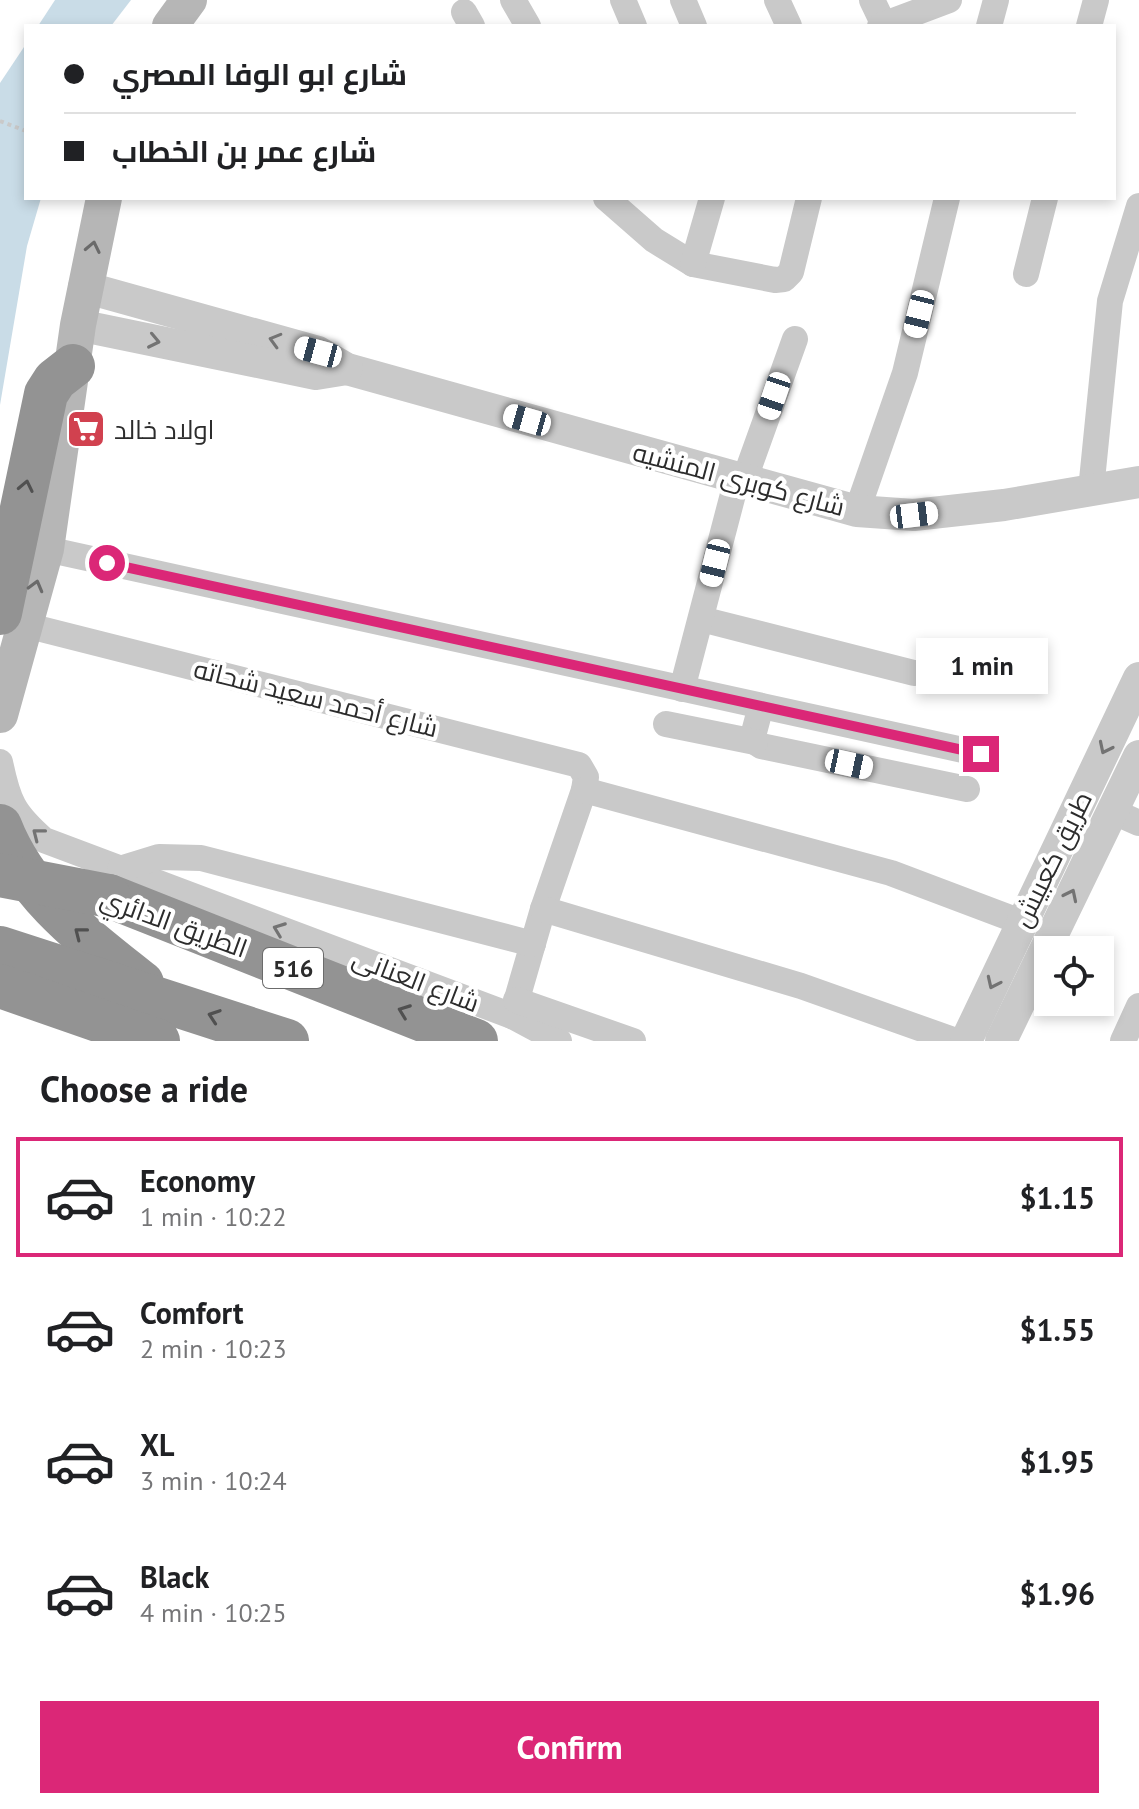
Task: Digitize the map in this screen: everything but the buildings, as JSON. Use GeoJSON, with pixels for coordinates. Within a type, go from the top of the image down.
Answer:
{"type":"FeatureCollection","features":[{"type":"Feature","properties":{"kind":"highway"},"geometry":{"type":"LineString","coordinates":[[13,619],[28,556],[46,394],[76,346]]}},
{"type":"Feature","properties":{"kind":"highway"},"geometry":{"type":"LineString","coordinates":[[0,826],[7,845],[33,886],[160,1020]]}},
{"type":"Feature","properties":{"kind":"highway","name":"الطريق الدائري"},"geometry":{"type":"LineString","coordinates":[[0,875],[109,896],[476,1041]]}},
{"type":"Feature","properties":{"kind":"highway"},"geometry":{"type":"LineString","coordinates":[[0,948],[160,1020]]}},
{"type":"Feature","properties":{"kind":"highway"},"geometry":{"type":"LineString","coordinates":[[0,986],[160,1020],[287,1041]]}},
{"type":"Feature","properties":{"kind":"highway"},"geometry":{"type":"LineString","coordinates":[[0,1020],[125,1041]]}},
{"type":"Feature","properties":{"kind":"main road"},"geometry":{"type":"LineString","coordinates":[[171,24],[189,0]]}},
{"type":"Feature","properties":{"kind":"main road"},"geometry":{"type":"LineString","coordinates":[[76,346],[84,287],[104,200]]}},
{"type":"Feature","properties":{"kind":"main road"},"geometry":{"type":"LineString","coordinates":[[0,715],[13,619]]}},
{"type":"Feature","properties":{"kind":"street"},"geometry":{"type":"LineString","coordinates":[[513,0],[527,24]]}},
{"type":"Feature","properties":{"kind":"street"},"geometry":{"type":"LineString","coordinates":[[623,0],[633,24]]}},
{"type":"Feature","properties":{"kind":"street"},"geometry":{"type":"LineString","coordinates":[[683,0],[693,24]]}},
{"type":"Feature","properties":{"kind":"street"},"geometry":{"type":"LineString","coordinates":[[777,0],[788,24]]}},
{"type":"Feature","properties":{"kind":"street"},"geometry":{"type":"LineString","coordinates":[[872,0],[882,24]]}},
{"type":"Feature","properties":{"kind":"street"},"geometry":{"type":"LineString","coordinates":[[885,24],[949,0]]}},
{"type":"Feature","properties":{"kind":"street"},"geometry":{"type":"LineString","coordinates":[[990,24],[996,0]]}},
{"type":"Feature","properties":{"kind":"street"},"geometry":{"type":"LineString","coordinates":[[1090,24],[1096,0]]}},
{"type":"Feature","properties":{"kind":"street"},"geometry":{"type":"LineString","coordinates":[[693,264],[711,200]]}},
{"type":"Feature","properties":{"kind":"street"},"geometry":{"type":"LineString","coordinates":[[630,207],[654,240],[693,264],[775,280],[784,279],[791,272],[809,200]]}},
{"type":"Feature","properties":{"kind":"street"},"geometry":{"type":"LineString","coordinates":[[857,511],[905,373],[947,200]]}},
{"type":"Feature","properties":{"kind":"street"},"geometry":{"type":"LineString","coordinates":[[1026,274],[1044,200]]}},
{"type":"Feature","properties":{"kind":"street"},"geometry":{"type":"LineString","coordinates":[[1091,490],[1110,301],[1139,206]]}},
{"type":"Feature","properties":{"kind":"street","name":"شارع كوبرى المنشيه"},"geometry":{"type":"LineString","coordinates":[[84,287],[318,352],[347,369],[857,511],[914,515],[1004,505],[1139,482]]}},
{"type":"Feature","properties":{"kind":"street"},"geometry":{"type":"LineString","coordinates":[[682,689],[740,480],[795,339]]}},
{"type":"Feature","properties":{"kind":"street","name":"شارع كوبرى المنشيه"},"geometry":{"type":"LineString","coordinates":[[76,346],[316,374],[347,369]]}},
{"type":"Feature","properties":{"kind":"street"},"geometry":{"type":"LineString","coordinates":[[28,556],[682,689],[981,754]]}},
{"type":"Feature","properties":{"kind":"street","name":"شارع أحمد سعيد شحاته"},"geometry":{"type":"LineString","coordinates":[[13,619],[565,760],[579,765],[586,777],[584,790]]}},
{"type":"Feature","properties":{"kind":"street"},"geometry":{"type":"LineString","coordinates":[[701,619],[914,673]]}},
{"type":"Feature","properties":{"kind":"street","name":"طريق كعبيش"},"geometry":{"type":"LineString","coordinates":[[966,1041],[1139,678]]}},
{"type":"Feature","properties":{"kind":"street"},"geometry":{"type":"LineString","coordinates":[[755,742],[753,736],[761,706]]}},
{"type":"Feature","properties":{"kind":"street"},"geometry":{"type":"LineString","coordinates":[[666,724],[967,789]]}},
{"type":"Feature","properties":{"kind":"street","name":"طريق كعبيش"},"geometry":{"type":"LineString","coordinates":[[1001,1041],[1125,817],[1139,756]]}},
{"type":"Feature","properties":{"kind":"street","name":"شارع العنانى"},"geometry":{"type":"LineString","coordinates":[[0,762],[6,795],[22,821],[44,840],[514,1008],[559,1041]]}},
{"type":"Feature","properties":{"kind":"street"},"geometry":{"type":"LineString","coordinates":[[633,1041],[514,1008],[543,909],[584,790],[891,873],[1021,922]]}},
{"type":"Feature","properties":{"kind":"street"},"geometry":{"type":"LineString","coordinates":[[120,869],[159,857],[201,858],[533,944]]}},
{"type":"Feature","properties":{"kind":"street"},"geometry":{"type":"LineString","coordinates":[[543,909],[801,986],[956,1041]]}},
{"type":"Feature","properties":{"kind":"street"},"geometry":{"type":"LineString","coordinates":[[1123,1041],[1139,1006]]}},
{"type":"Feature","properties":{"kind":"path"},"geometry":{"type":"LineString","coordinates":[[0,121],[24,130]]}},
{"type":"Feature","properties":{"kind":"water"},"geometry":{"type":"Polygon","coordinates":[[[55,0],[131,0],[113,24],[39,24],[55,0]]]}},
{"type":"Feature","properties":{"kind":"water"},"geometry":{"type":"Polygon","coordinates":[[[24,47],[24,200],[40,200],[27,246],[0,405],[0,83],[24,47]]]}},
{"type":"Feature","properties":{"kind":"place","name":"اولاد خالد"},"geometry":{"type":"Point","coordinates":[86,429]}},
{"type":"Feature","properties":{"kind":"route"},"geometry":{"type":"LineString","coordinates":[[107,563],[981,754]]}}]}
